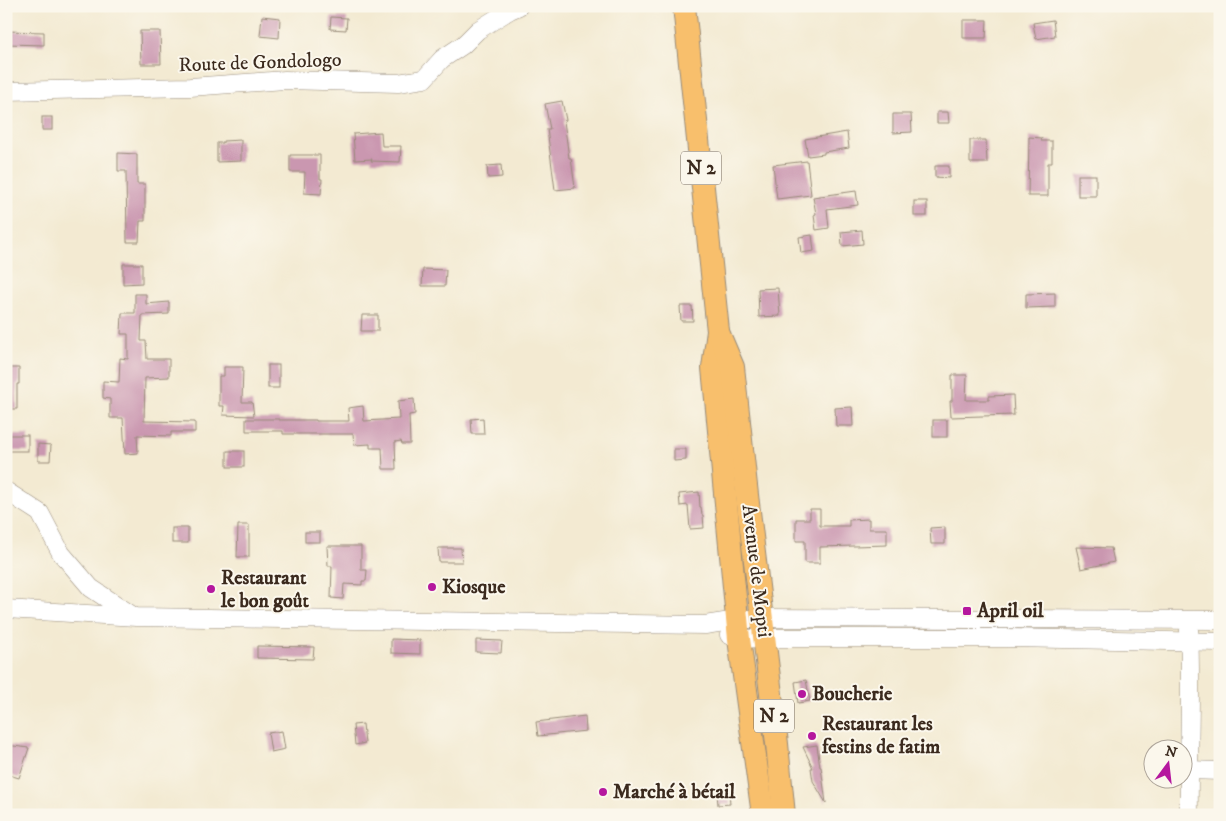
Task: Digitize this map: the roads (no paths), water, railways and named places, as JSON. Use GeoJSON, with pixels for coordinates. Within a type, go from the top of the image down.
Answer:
{"type":"FeatureCollection","features":[{"type":"Feature","properties":{"kind":"main road","name":"Avenue de Mopti"},"geometry":{"type":"LineString","coordinates":[[684,6],[718,331],[713,368],[738,629],[763,815]]}},
{"type":"Feature","properties":{"kind":"main road","name":"Avenue de Mopti"},"geometry":{"type":"LineString","coordinates":[[718,331],[733,367],[784,815]]}},
{"type":"Feature","properties":{"kind":"street","name":"Route de Gondologo"},"geometry":{"type":"LineString","coordinates":[[6,91],[190,87],[285,80],[398,83],[424,79],[442,60],[478,30],[519,6]]}},
{"type":"Feature","properties":{"kind":"street"},"geometry":{"type":"LineString","coordinates":[[6,492],[40,513],[61,553],[91,588],[136,617]]}},
{"type":"Feature","properties":{"kind":"street"},"geometry":{"type":"LineString","coordinates":[[6,609],[136,617],[705,626],[738,629],[1220,620]]}},
{"type":"Feature","properties":{"kind":"street"},"geometry":{"type":"LineString","coordinates":[[1189,620],[1191,684],[1189,738]]}},
{"type":"Feature","properties":{"kind":"street"},"geometry":{"type":"LineString","coordinates":[[763,628],[1006,638],[1220,642]]}},
{"type":"Feature","properties":{"kind":"street"},"geometry":{"type":"LineString","coordinates":[[1194,770],[1220,771]]}},
{"type":"Feature","properties":{"kind":"street"},"geometry":{"type":"LineString","coordinates":[[1188,788],[1189,815]]}},
{"type":"Feature","properties":{"kind":"place","name":"Kiosque"},"geometry":{"type":"Point","coordinates":[432,587]}},
{"type":"Feature","properties":{"kind":"place","name":"Restaurant le bon goût"},"geometry":{"type":"Point","coordinates":[211,589]}},
{"type":"Feature","properties":{"kind":"place","name":"April oil"},"geometry":{"type":"Point","coordinates":[967,611]}},
{"type":"Feature","properties":{"kind":"place","name":"Boucherie"},"geometry":{"type":"Point","coordinates":[802,694]}},
{"type":"Feature","properties":{"kind":"place","name":"Restaurant les festins de fatim"},"geometry":{"type":"Point","coordinates":[812,736]}},
{"type":"Feature","properties":{"kind":"place","name":"Marché à bétail"},"geometry":{"type":"Point","coordinates":[603,792]}}]}
